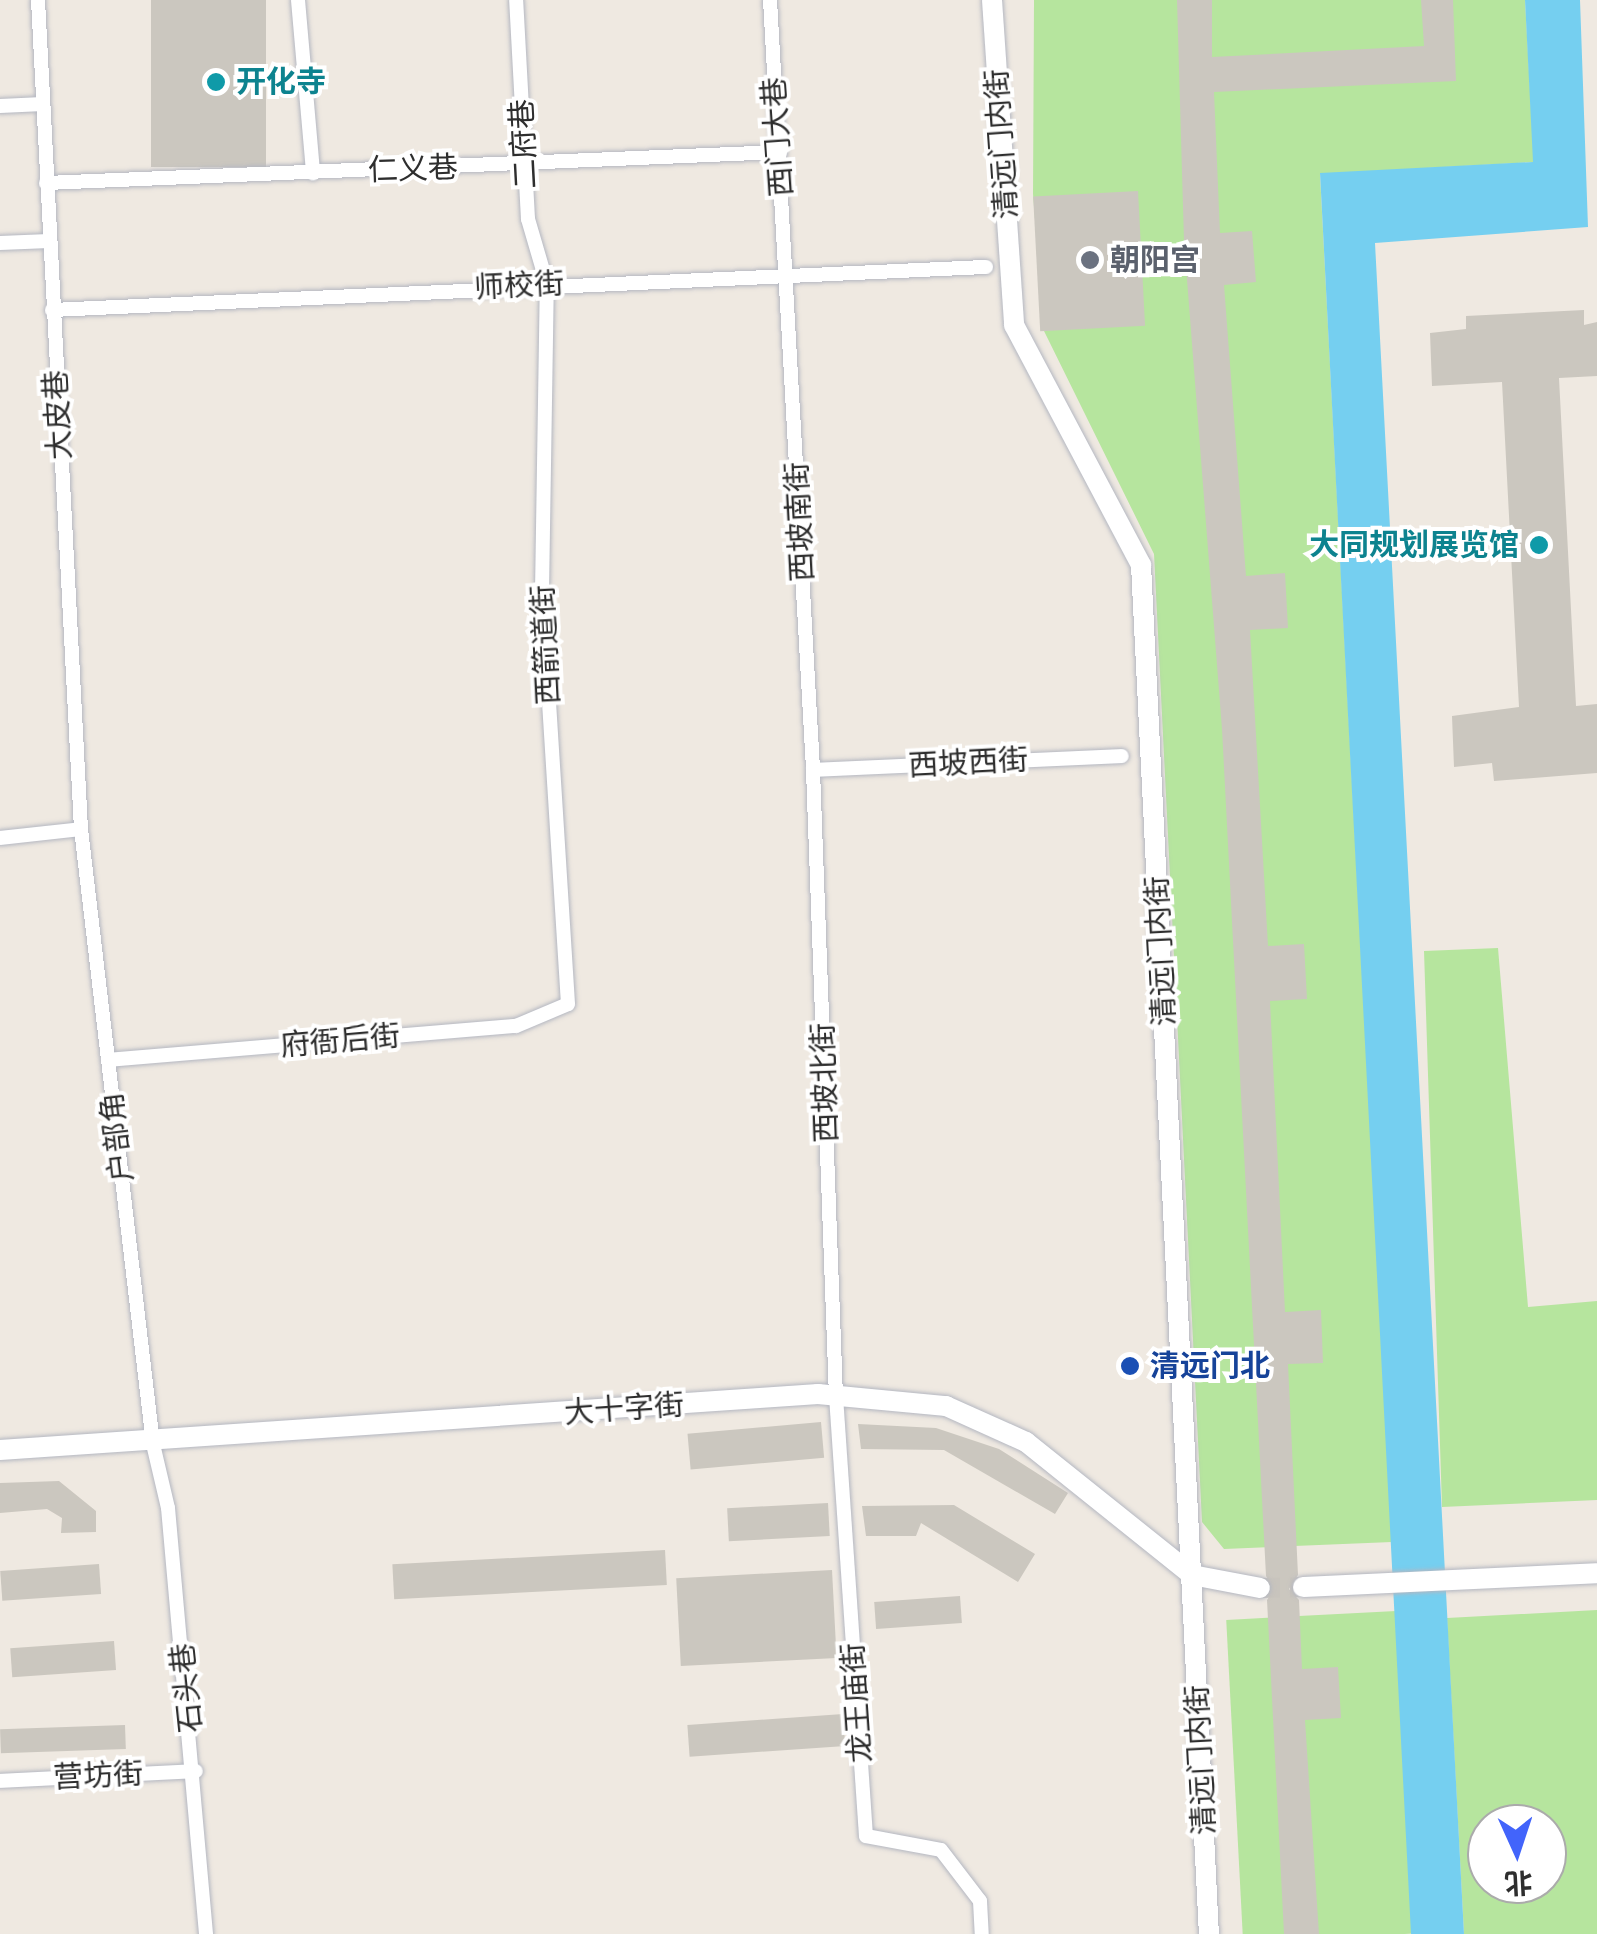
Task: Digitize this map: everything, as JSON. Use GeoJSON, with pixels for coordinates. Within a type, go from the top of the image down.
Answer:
{"type":"FeatureCollection","features":[{"type":"Feature","properties":{"kind":"main road","name":"清远门内街"},"geometry":{"type":"LineString","coordinates":[[992,0],[1014,325],[1142,564],[1209,1934]]}},
{"type":"Feature","properties":{"kind":"main road","name":"大十字街"},"geometry":{"type":"LineString","coordinates":[[0,1450],[153,1444],[836,1396],[946,1406],[1026,1442],[1192,1575]]}},
{"type":"Feature","properties":{"kind":"main road"},"geometry":{"type":"LineString","coordinates":[[1312,1586],[1597,1573]]}},
{"type":"Feature","properties":{"kind":"main road"},"geometry":{"type":"LineString","coordinates":[[1192,1575],[1260,1588]]}},
{"type":"Feature","properties":{"kind":"street","name":"大皮巷"},"geometry":{"type":"LineString","coordinates":[[38,0],[81,830]]}},
{"type":"Feature","properties":{"kind":"street"},"geometry":{"type":"LineString","coordinates":[[298,0],[313,173]]}},
{"type":"Feature","properties":{"kind":"street","name":"二府巷"},"geometry":{"type":"LineString","coordinates":[[516,0],[528,220],[548,284]]}},
{"type":"Feature","properties":{"kind":"street","name":"西门大巷"},"geometry":{"type":"LineString","coordinates":[[770,0],[787,275]]}},
{"type":"Feature","properties":{"kind":"street"},"geometry":{"type":"LineString","coordinates":[[0,106],[43,104]]}},
{"type":"Feature","properties":{"kind":"street","name":"仁义巷"},"geometry":{"type":"LineString","coordinates":[[46,183],[780,152]]}},
{"type":"Feature","properties":{"kind":"street"},"geometry":{"type":"LineString","coordinates":[[0,243],[48,241]]}},
{"type":"Feature","properties":{"kind":"street","name":"师校街"},"geometry":{"type":"LineString","coordinates":[[52,310],[548,284],[986,267]]}},
{"type":"Feature","properties":{"kind":"street","name":"西坡南街"},"geometry":{"type":"LineString","coordinates":[[787,275],[813,770]]}},
{"type":"Feature","properties":{"kind":"street","name":"西箭道街"},"geometry":{"type":"LineString","coordinates":[[548,284],[542,592],[568,1004]]}},
{"type":"Feature","properties":{"kind":"street","name":"西坡西街"},"geometry":{"type":"LineString","coordinates":[[813,770],[1122,756]]}},
{"type":"Feature","properties":{"kind":"street","name":"西坡北街"},"geometry":{"type":"LineString","coordinates":[[813,770],[836,1396]]}},
{"type":"Feature","properties":{"kind":"street"},"geometry":{"type":"LineString","coordinates":[[0,838],[81,830]]}},
{"type":"Feature","properties":{"kind":"street","name":"户部角"},"geometry":{"type":"LineString","coordinates":[[81,830],[153,1444]]}},
{"type":"Feature","properties":{"kind":"street","name":"府衙后街"},"geometry":{"type":"LineString","coordinates":[[108,1060],[516,1026],[568,1004]]}},
{"type":"Feature","properties":{"kind":"street","name":"龙王庙街"},"geometry":{"type":"LineString","coordinates":[[836,1396],[866,1836],[941,1850],[980,1902],[982,1934]]}},
{"type":"Feature","properties":{"kind":"street","name":"石头巷"},"geometry":{"type":"LineString","coordinates":[[153,1444],[168,1508],[196,1771],[206,1934]]}},
{"type":"Feature","properties":{"kind":"street","name":"营坊街"},"geometry":{"type":"LineString","coordinates":[[0,1780],[196,1771]]}},
{"type":"Feature","properties":{"kind":"green space"},"geometry":{"type":"Polygon","coordinates":[[[1034,0],[1525,0],[1534,162],[1320,174],[1392,1542],[1224,1549],[1202,1522],[1154,554],[1044,331],[1033,194],[1034,0]]]}},
{"type":"Feature","properties":{"kind":"green space"},"geometry":{"type":"Polygon","coordinates":[[[1498,948],[1528,1307],[1597,1301],[1597,1500],[1442,1507],[1424,951],[1498,948]]]}},
{"type":"Feature","properties":{"kind":"green space"},"geometry":{"type":"Polygon","coordinates":[[[1597,1610],[1597,1934],[1464,1934],[1447,1618],[1597,1610]]]}},
{"type":"Feature","properties":{"kind":"green space"},"geometry":{"type":"Polygon","coordinates":[[[1396,1611],[1413,1934],[1243,1934],[1226,1620],[1396,1611]]]}},
{"type":"Feature","properties":{"kind":"water"},"geometry":{"type":"Polygon","coordinates":[[[1525,0],[1580,0],[1588,227],[1375,243],[1464,1934],[1411,1934],[1320,173],[1533,162],[1525,0]]]}},
{"type":"Feature","properties":{"kind":"building","name":"开化寺"},"geometry":{"type":"Polygon","coordinates":[[[151,0],[266,0],[266,167],[151,167],[151,0]]]}},
{"type":"Feature","properties":{"kind":"building"},"geometry":{"type":"Polygon","coordinates":[[[1177,0],[1212,0],[1212,57],[1424,46],[1421,0],[1453,0],[1456,81],[1214,92],[1220,233],[1252,231],[1256,282],[1224,285],[1246,576],[1285,573],[1288,628],[1250,630],[1268,946],[1304,944],[1307,999],[1270,1001],[1285,1312],[1321,1310],[1323,1363],[1288,1364],[1298,1575],[1289,1589],[1299,1600],[1302,1669],[1338,1667],[1341,1718],[1305,1720],[1319,1934],[1284,1934],[1267,1600],[1274,1590],[1266,1576],[1222,729],[1184,241],[1177,0]]]}},
{"type":"Feature","properties":{"kind":"building","name":"朝阳宫"},"geometry":{"type":"Polygon","coordinates":[[[1138,191],[1145,326],[1040,331],[1033,196],[1138,191]]]}},
{"type":"Feature","properties":{"kind":"building","name":"大同规划展览馆"},"geometry":{"type":"Polygon","coordinates":[[[1584,310],[1584,325],[1597,322],[1597,376],[1559,378],[1576,706],[1597,704],[1597,773],[1494,781],[1492,763],[1454,767],[1452,716],[1519,707],[1502,382],[1432,386],[1430,333],[1466,329],[1466,316],[1584,310]]]}},
{"type":"Feature","properties":{"kind":"building"},"geometry":{"type":"Polygon","coordinates":[[[821,1422],[824,1458],[691,1470],[688,1434],[821,1422]]]}},
{"type":"Feature","properties":{"kind":"building"},"geometry":{"type":"Polygon","coordinates":[[[858,1424],[936,1428],[999,1449],[1068,1493],[1055,1514],[944,1450],[861,1449],[858,1424]]]}},
{"type":"Feature","properties":{"kind":"building"},"geometry":{"type":"Polygon","coordinates":[[[59,1481],[96,1511],[96,1532],[61,1533],[62,1518],[47,1509],[0,1513],[0,1483],[59,1481]]]}},
{"type":"Feature","properties":{"kind":"building"},"geometry":{"type":"Polygon","coordinates":[[[828,1503],[830,1536],[729,1541],[727,1508],[828,1503]]]}},
{"type":"Feature","properties":{"kind":"building"},"geometry":{"type":"Polygon","coordinates":[[[954,1505],[1035,1554],[1018,1582],[921,1523],[916,1536],[866,1536],[862,1506],[954,1505]]]}},
{"type":"Feature","properties":{"kind":"building"},"geometry":{"type":"Polygon","coordinates":[[[665,1550],[667,1585],[394,1599],[392,1564],[665,1550]]]}},
{"type":"Feature","properties":{"kind":"building"},"geometry":{"type":"Polygon","coordinates":[[[99,1564],[101,1594],[2,1601],[0,1571],[99,1564]]]}},
{"type":"Feature","properties":{"kind":"building"},"geometry":{"type":"Polygon","coordinates":[[[832,1570],[837,1658],[681,1666],[676,1578],[832,1570]]]}},
{"type":"Feature","properties":{"kind":"building"},"geometry":{"type":"Polygon","coordinates":[[[960,1596],[962,1623],[876,1629],[874,1602],[960,1596]]]}},
{"type":"Feature","properties":{"kind":"building"},"geometry":{"type":"Polygon","coordinates":[[[114,1641],[116,1670],[12,1677],[10,1648],[114,1641]]]}},
{"type":"Feature","properties":{"kind":"building"},"geometry":{"type":"Polygon","coordinates":[[[843,1714],[845,1746],[690,1757],[687,1725],[843,1714]]]}},
{"type":"Feature","properties":{"kind":"building"},"geometry":{"type":"Polygon","coordinates":[[[125,1725],[126,1749],[1,1753],[0,1729],[125,1725]]]}},
{"type":"Feature","properties":{"kind":"tunnel"},"geometry":{"type":"LineString","coordinates":[[1260,1588],[1303,1587]]}},
{"type":"Feature","properties":{"kind":"place","name":"开化寺"},"geometry":{"type":"Point","coordinates":[216,82]}},
{"type":"Feature","properties":{"kind":"place","name":"朝阳宫"},"geometry":{"type":"Point","coordinates":[1090,260]}},
{"type":"Feature","properties":{"kind":"place","name":"大同规划展览馆"},"geometry":{"type":"Point","coordinates":[1539,545]}},
{"type":"Feature","properties":{"kind":"place","name":"清远门北"},"geometry":{"type":"Point","coordinates":[1130,1366]}}]}
